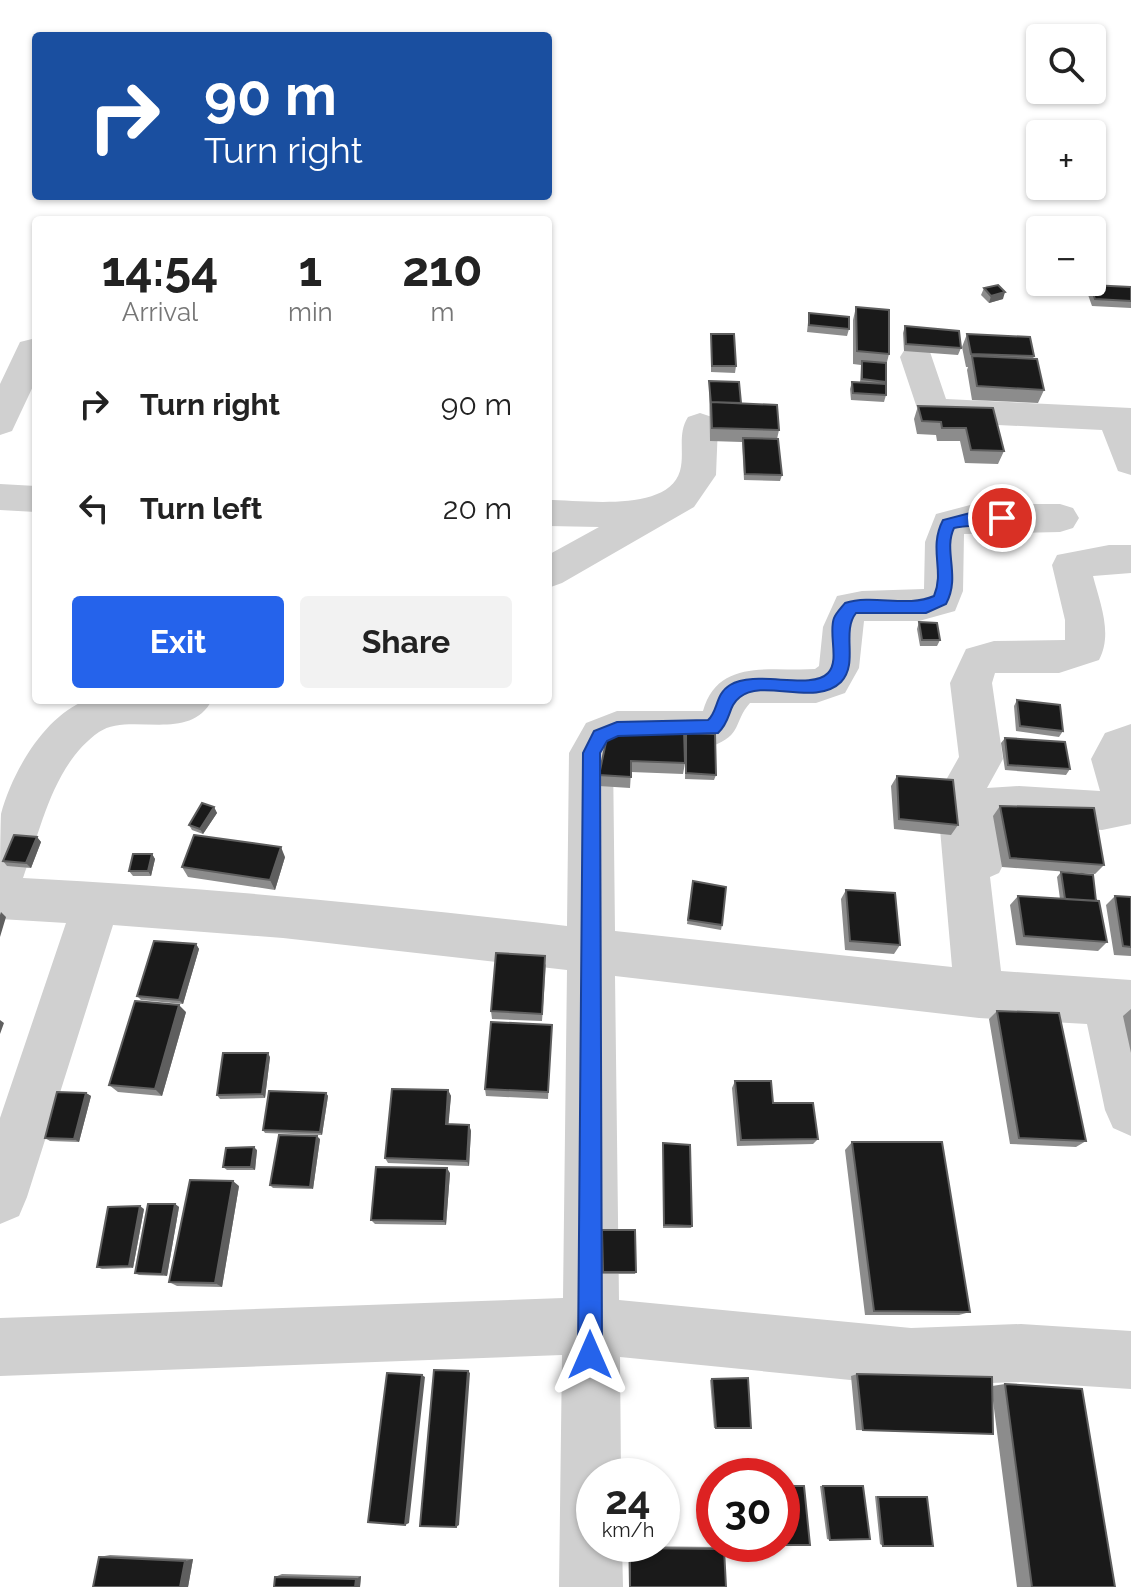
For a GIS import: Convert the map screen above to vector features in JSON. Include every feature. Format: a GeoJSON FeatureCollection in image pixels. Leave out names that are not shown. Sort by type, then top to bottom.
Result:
{"type":"FeatureCollection","features":[{"type":"Feature","properties":{"kind":"street"},"geometry":{"type":"LineString","coordinates":[[0,423],[32,350]]}},
{"type":"Feature","properties":{"kind":"street"},"geometry":{"type":"LineString","coordinates":[[917,357],[931,406],[938,410],[1123,420],[1131,462]]}},
{"type":"Feature","properties":{"kind":"street"},"geometry":{"type":"LineString","coordinates":[[552,571],[681,498],[698,475],[700,425]]}},
{"type":"Feature","properties":{"kind":"street"},"geometry":{"type":"LineString","coordinates":[[0,497],[32,499]]}},
{"type":"Feature","properties":{"kind":"street"},"geometry":{"type":"LineString","coordinates":[[552,513],[653,514]]}},
{"type":"Feature","properties":{"kind":"street"},"geometry":{"type":"LineString","coordinates":[[591,1587],[591,753],[601,736],[617,729],[712,728],[721,720],[723,705],[736,690],[755,685],[816,686],[832,680],[840,671],[842,619],[851,607],[867,604],[926,606],[941,600],[946,587],[943,536],[949,524],[974,518],[1060,518]]}},
{"type":"Feature","properties":{"kind":"street"},"geometry":{"type":"LineString","coordinates":[[991,996],[960,806],[963,789],[981,759],[971,683],[974,670],[980,660],[995,656],[1066,659],[1085,649],[1085,620],[1071,565],[1131,559]]}},
{"type":"Feature","properties":{"kind":"street"},"geometry":{"type":"LineString","coordinates":[[0,878],[45,766],[63,736],[82,720],[107,710],[174,709],[183,704]]}},
{"type":"Feature","properties":{"kind":"street"},"geometry":{"type":"LineString","coordinates":[[991,996],[979,823],[986,807],[1004,804],[1097,812],[1119,809],[1124,797],[1113,759],[1120,746],[1131,742]]}},
{"type":"Feature","properties":{"kind":"street"},"geometry":{"type":"LineString","coordinates":[[0,898],[97,901],[402,928],[991,996],[1119,1003],[1131,1110]]}},
{"type":"Feature","properties":{"kind":"street"},"geometry":{"type":"LineString","coordinates":[[0,1197],[97,901]]}},
{"type":"Feature","properties":{"kind":"street"},"geometry":{"type":"LineString","coordinates":[[0,1347],[590,1326],[911,1357],[1021,1353],[1131,1360]]}},
{"type":"Feature","properties":{"kind":"building"},"geometry":{"type":"Polygon","coordinates":[[[998,285],[1005,292],[991,296],[984,288],[998,285]]]}},
{"type":"Feature","properties":{"kind":"building"},"geometry":{"type":"Polygon","coordinates":[[[1106,286],[1131,287],[1131,301],[1095,299],[1094,296],[1106,296],[1106,286]]]}},
{"type":"Feature","properties":{"kind":"building"},"geometry":{"type":"Polygon","coordinates":[[[856,307],[889,310],[889,354],[857,351],[856,307]]]}},
{"type":"Feature","properties":{"kind":"building"},"geometry":{"type":"Polygon","coordinates":[[[809,313],[849,317],[849,329],[809,325],[809,313]]]}},
{"type":"Feature","properties":{"kind":"building"},"geometry":{"type":"Polygon","coordinates":[[[905,326],[959,331],[961,348],[906,344],[905,326]]]}},
{"type":"Feature","properties":{"kind":"building"},"geometry":{"type":"Polygon","coordinates":[[[711,334],[734,334],[736,366],[712,366],[711,334]]]}},
{"type":"Feature","properties":{"kind":"building"},"geometry":{"type":"Polygon","coordinates":[[[967,334],[1030,337],[1034,356],[971,354],[967,334]]]}},
{"type":"Feature","properties":{"kind":"building"},"geometry":{"type":"Polygon","coordinates":[[[972,356],[1037,359],[1044,390],[977,386],[972,356]]]}},
{"type":"Feature","properties":{"kind":"building"},"geometry":{"type":"Polygon","coordinates":[[[862,361],[886,363],[886,382],[862,379],[862,361]]]}},
{"type":"Feature","properties":{"kind":"building"},"geometry":{"type":"Polygon","coordinates":[[[709,381],[739,382],[741,403],[711,404],[709,381]]]}},
{"type":"Feature","properties":{"kind":"building"},"geometry":{"type":"Polygon","coordinates":[[[852,382],[886,384],[886,395],[853,393],[852,382]]]}},
{"type":"Feature","properties":{"kind":"building"},"geometry":{"type":"Polygon","coordinates":[[[711,402],[777,405],[779,430],[712,428],[711,402]]]}},
{"type":"Feature","properties":{"kind":"building"},"geometry":{"type":"Polygon","coordinates":[[[918,406],[993,408],[1004,451],[971,450],[966,428],[942,428],[941,422],[922,421],[918,406]]]}},
{"type":"Feature","properties":{"kind":"building"},"geometry":{"type":"Polygon","coordinates":[[[743,438],[778,439],[782,475],[745,474],[743,438]]]}},
{"type":"Feature","properties":{"kind":"building"},"geometry":{"type":"Polygon","coordinates":[[[919,622],[937,623],[940,640],[922,640],[919,622]]]}},
{"type":"Feature","properties":{"kind":"building"},"geometry":{"type":"Polygon","coordinates":[[[1017,700],[1060,705],[1063,731],[1020,726],[1017,700]]]}},
{"type":"Feature","properties":{"kind":"building"},"geometry":{"type":"Polygon","coordinates":[[[609,728],[684,729],[685,763],[631,761],[631,777],[599,775],[609,728]]]}},
{"type":"Feature","properties":{"kind":"building"},"geometry":{"type":"Polygon","coordinates":[[[686,733],[715,734],[716,775],[686,773],[686,733]]]}},
{"type":"Feature","properties":{"kind":"building"},"geometry":{"type":"Polygon","coordinates":[[[1005,738],[1065,742],[1070,769],[1008,765],[1005,738]]]}},
{"type":"Feature","properties":{"kind":"building"},"geometry":{"type":"Polygon","coordinates":[[[897,776],[953,780],[958,825],[899,819],[897,776]]]}},
{"type":"Feature","properties":{"kind":"building"},"geometry":{"type":"Polygon","coordinates":[[[202,803],[214,807],[200,829],[189,825],[202,803]]]}},
{"type":"Feature","properties":{"kind":"building"},"geometry":{"type":"Polygon","coordinates":[[[1000,806],[1094,808],[1104,865],[1010,858],[1000,806]]]}},
{"type":"Feature","properties":{"kind":"building"},"geometry":{"type":"Polygon","coordinates":[[[14,835],[37,837],[26,863],[3,861],[14,835]]]}},
{"type":"Feature","properties":{"kind":"building"},"geometry":{"type":"Polygon","coordinates":[[[194,835],[281,847],[270,880],[182,867],[194,835]]]}},
{"type":"Feature","properties":{"kind":"building"},"geometry":{"type":"Polygon","coordinates":[[[133,854],[152,854],[148,871],[129,871],[133,854]]]}},
{"type":"Feature","properties":{"kind":"building"},"geometry":{"type":"Polygon","coordinates":[[[1061,872],[1093,875],[1096,901],[1065,899],[1061,872]]]}},
{"type":"Feature","properties":{"kind":"building"},"geometry":{"type":"Polygon","coordinates":[[[693,881],[726,887],[722,925],[688,920],[693,881]]]}},
{"type":"Feature","properties":{"kind":"building"},"geometry":{"type":"Polygon","coordinates":[[[846,890],[895,893],[900,945],[850,941],[846,890]]]}},
{"type":"Feature","properties":{"kind":"building"},"geometry":{"type":"Polygon","coordinates":[[[1018,896],[1099,901],[1107,942],[1024,936],[1018,896]]]}},
{"type":"Feature","properties":{"kind":"building"},"geometry":{"type":"Polygon","coordinates":[[[1115,896],[1131,897],[1131,947],[1123,946],[1115,896]]]}},
{"type":"Feature","properties":{"kind":"building"},"geometry":{"type":"Polygon","coordinates":[[[154,941],[196,944],[179,1000],[137,996],[154,941]]]}},
{"type":"Feature","properties":{"kind":"building"},"geometry":{"type":"Polygon","coordinates":[[[496,953],[545,956],[542,1014],[491,1011],[496,953]]]}},
{"type":"Feature","properties":{"kind":"building"},"geometry":{"type":"Polygon","coordinates":[[[135,1001],[179,1005],[155,1089],[109,1085],[135,1001]]]}},
{"type":"Feature","properties":{"kind":"building"},"geometry":{"type":"Polygon","coordinates":[[[997,1011],[1059,1013],[1086,1141],[1019,1138],[997,1011]]]}},
{"type":"Feature","properties":{"kind":"building"},"geometry":{"type":"Polygon","coordinates":[[[491,1022],[552,1025],[548,1092],[485,1089],[491,1022]]]}},
{"type":"Feature","properties":{"kind":"building"},"geometry":{"type":"Polygon","coordinates":[[[223,1053],[268,1053],[262,1094],[217,1095],[223,1053]]]}},
{"type":"Feature","properties":{"kind":"building"},"geometry":{"type":"Polygon","coordinates":[[[735,1081],[771,1081],[773,1103],[813,1103],[818,1139],[741,1140],[735,1081]]]}},
{"type":"Feature","properties":{"kind":"building"},"geometry":{"type":"Polygon","coordinates":[[[392,1089],[448,1090],[446,1124],[469,1125],[467,1161],[385,1158],[392,1089]]]}},
{"type":"Feature","properties":{"kind":"building"},"geometry":{"type":"Polygon","coordinates":[[[269,1091],[326,1093],[320,1132],[263,1130],[269,1091]]]}},
{"type":"Feature","properties":{"kind":"building"},"geometry":{"type":"Polygon","coordinates":[[[57,1092],[86,1093],[74,1139],[45,1138],[57,1092]]]}},
{"type":"Feature","properties":{"kind":"building"},"geometry":{"type":"Polygon","coordinates":[[[279,1135],[317,1136],[310,1187],[270,1185],[279,1135]]]}},
{"type":"Feature","properties":{"kind":"building"},"geometry":{"type":"Polygon","coordinates":[[[852,1142],[942,1142],[970,1312],[874,1311],[852,1142]]]}},
{"type":"Feature","properties":{"kind":"building"},"geometry":{"type":"Polygon","coordinates":[[[663,1143],[690,1145],[692,1226],[664,1225],[663,1143]]]}},
{"type":"Feature","properties":{"kind":"building"},"geometry":{"type":"Polygon","coordinates":[[[254,1147],[251,1167],[223,1167],[226,1148],[254,1147]]]}},
{"type":"Feature","properties":{"kind":"building"},"geometry":{"type":"Polygon","coordinates":[[[376,1167],[447,1168],[444,1221],[371,1220],[376,1167]]]}},
{"type":"Feature","properties":{"kind":"building"},"geometry":{"type":"Polygon","coordinates":[[[190,1180],[233,1181],[215,1283],[169,1282],[190,1180]]]}},
{"type":"Feature","properties":{"kind":"building"},"geometry":{"type":"Polygon","coordinates":[[[148,1204],[175,1204],[162,1274],[135,1273],[148,1204]]]}},
{"type":"Feature","properties":{"kind":"building"},"geometry":{"type":"Polygon","coordinates":[[[140,1206],[129,1266],[97,1267],[108,1207],[140,1206]]]}},
{"type":"Feature","properties":{"kind":"building"},"geometry":{"type":"Polygon","coordinates":[[[602,1230],[635,1230],[636,1272],[603,1272],[602,1230]]]}},
{"type":"Feature","properties":{"kind":"building"},"geometry":{"type":"Polygon","coordinates":[[[434,1370],[468,1371],[456,1527],[420,1526],[434,1370]]]}},
{"type":"Feature","properties":{"kind":"building"},"geometry":{"type":"Polygon","coordinates":[[[387,1373],[422,1375],[405,1525],[368,1522],[387,1373]]]}},
{"type":"Feature","properties":{"kind":"building"},"geometry":{"type":"Polygon","coordinates":[[[857,1374],[992,1377],[993,1434],[863,1430],[857,1374]]]}},
{"type":"Feature","properties":{"kind":"building"},"geometry":{"type":"Polygon","coordinates":[[[748,1378],[751,1428],[716,1428],[712,1379],[748,1378]]]}},
{"type":"Feature","properties":{"kind":"building"},"geometry":{"type":"Polygon","coordinates":[[[1005,1384],[1082,1389],[1115,1587],[1032,1587],[1005,1384]]]}},
{"type":"Feature","properties":{"kind":"building"},"geometry":{"type":"Polygon","coordinates":[[[800,1486],[804,1486],[810,1545],[800,1545],[800,1486]]]}},
{"type":"Feature","properties":{"kind":"building"},"geometry":{"type":"Polygon","coordinates":[[[823,1486],[863,1486],[870,1539],[830,1540],[823,1486]]]}},
{"type":"Feature","properties":{"kind":"building"},"geometry":{"type":"Polygon","coordinates":[[[878,1497],[927,1497],[933,1546],[883,1546],[878,1497]]]}},
{"type":"Feature","properties":{"kind":"building"},"geometry":{"type":"Polygon","coordinates":[[[680,1549],[696,1549],[696,1562],[725,1562],[726,1587],[630,1587],[630,1562],[680,1562],[680,1549]]]}},
{"type":"Feature","properties":{"kind":"building"},"geometry":{"type":"Polygon","coordinates":[[[99,1557],[185,1561],[180,1587],[93,1587],[99,1557]]]}},
{"type":"Feature","properties":{"kind":"building"},"geometry":{"type":"Polygon","coordinates":[[[275,1577],[356,1579],[355,1587],[274,1587],[275,1577]]]}},
{"type":"Feature","properties":{"kind":"route"},"geometry":{"type":"LineString","coordinates":[[590,1355],[591,753],[601,736],[617,729],[712,728],[721,720],[723,705],[736,690],[755,685],[816,686],[832,680],[840,671],[842,619],[851,607],[867,604],[926,606],[941,600],[946,587],[943,536],[949,524],[974,518],[1002,518]]}}]}
